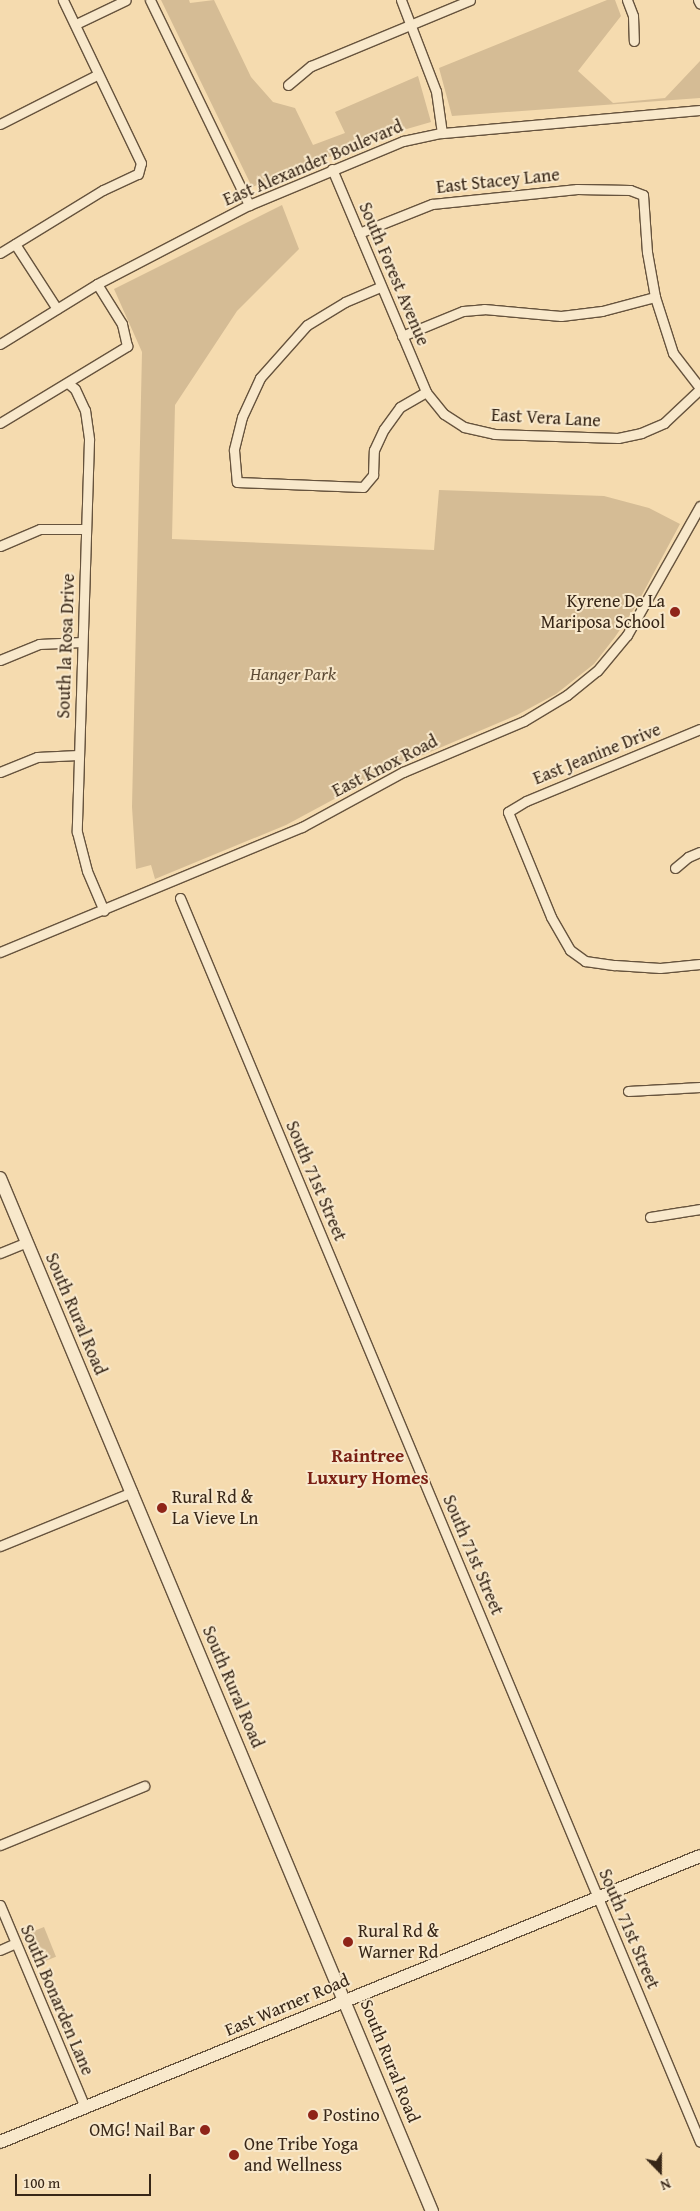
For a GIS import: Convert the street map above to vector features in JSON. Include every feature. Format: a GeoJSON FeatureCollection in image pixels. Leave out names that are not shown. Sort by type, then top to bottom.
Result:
{"type":"FeatureCollection","features":[{"type":"Feature","properties":{"kind":"main road","name":"South Rural Road"},"geometry":{"type":"LineString","coordinates":[[0,1178],[346,1999],[432,2211]]}},
{"type":"Feature","properties":{"kind":"main road","name":"East Warner Road"},"geometry":{"type":"LineString","coordinates":[[0,2142],[346,1999],[700,1856]]}},
{"type":"Feature","properties":{"kind":"street"},"geometry":{"type":"LineString","coordinates":[[0,252],[103,190],[138,174],[141,163],[132,140],[97,75],[64,0]]}},
{"type":"Feature","properties":{"kind":"street"},"geometry":{"type":"LineString","coordinates":[[76,24],[126,0]]}},
{"type":"Feature","properties":{"kind":"street"},"geometry":{"type":"LineString","coordinates":[[150,0],[249,205]]}},
{"type":"Feature","properties":{"kind":"street"},"geometry":{"type":"LineString","coordinates":[[401,0],[436,91],[442,133]]}},
{"type":"Feature","properties":{"kind":"street"},"geometry":{"type":"LineString","coordinates":[[288,85],[311,66],[470,0]]}},
{"type":"Feature","properties":{"kind":"street"},"geometry":{"type":"LineString","coordinates":[[627,0],[633,16],[634,41]]}},
{"type":"Feature","properties":{"kind":"street"},"geometry":{"type":"LineString","coordinates":[[698,0],[700,4]]}},
{"type":"Feature","properties":{"kind":"street"},"geometry":{"type":"LineString","coordinates":[[0,124],[97,75]]}},
{"type":"Feature","properties":{"kind":"street","name":"East Alexander Boulevard"},"geometry":{"type":"LineString","coordinates":[[0,344],[97,284],[249,205],[403,140],[442,133],[700,110]]}},
{"type":"Feature","properties":{"kind":"street","name":"South Forest Avenue"},"geometry":{"type":"LineString","coordinates":[[332,170],[360,233],[380,288],[426,392]]}},
{"type":"Feature","properties":{"kind":"street","name":"East Stacey Lane"},"geometry":{"type":"LineString","coordinates":[[360,233],[432,204],[577,190],[630,190],[644,195],[647,252],[655,297]]}},
{"type":"Feature","properties":{"kind":"street"},"geometry":{"type":"LineString","coordinates":[[15,244],[57,309]]}},
{"type":"Feature","properties":{"kind":"street"},"geometry":{"type":"LineString","coordinates":[[0,423],[127,346],[122,324],[97,284]]}},
{"type":"Feature","properties":{"kind":"street"},"geometry":{"type":"LineString","coordinates":[[380,288],[345,302],[307,325],[260,378],[242,417],[234,450],[237,482],[363,487],[373,475],[374,450],[384,429],[400,407],[426,392]]}},
{"type":"Feature","properties":{"kind":"street"},"geometry":{"type":"LineString","coordinates":[[402,336],[463,312],[484,309],[561,316],[602,311],[655,297],[673,353],[700,388]]}},
{"type":"Feature","properties":{"kind":"street","name":"South la Rosa Drive"},"geometry":{"type":"LineString","coordinates":[[68,383],[75,389],[85,410],[89,440],[77,832],[87,871],[104,911]]}},
{"type":"Feature","properties":{"kind":"street","name":"East Vera Lane"},"geometry":{"type":"LineString","coordinates":[[426,392],[444,414],[464,427],[494,434],[618,438],[641,433],[664,423],[700,388]]}},
{"type":"Feature","properties":{"kind":"street","name":"East Knox Road"},"geometry":{"type":"LineString","coordinates":[[0,952],[104,911],[302,827],[403,772],[524,721],[568,695],[597,671],[627,635],[700,506]]}},
{"type":"Feature","properties":{"kind":"street"},"geometry":{"type":"LineString","coordinates":[[0,546],[40,529],[86,529]]}},
{"type":"Feature","properties":{"kind":"street"},"geometry":{"type":"LineString","coordinates":[[0,660],[39,644],[82,642]]}},
{"type":"Feature","properties":{"kind":"street","name":"East Jeanine Drive"},"geometry":{"type":"LineString","coordinates":[[700,729],[526,801],[508,812],[560,936],[570,950],[585,961],[660,968],[700,964]]}},
{"type":"Feature","properties":{"kind":"street"},"geometry":{"type":"LineString","coordinates":[[0,772],[37,757],[78,755]]}},
{"type":"Feature","properties":{"kind":"street"},"geometry":{"type":"LineString","coordinates":[[675,868],[688,857],[700,852]]}},
{"type":"Feature","properties":{"kind":"street","name":"South 71st Street"},"geometry":{"type":"LineString","coordinates":[[180,898],[700,2142]]}},
{"type":"Feature","properties":{"kind":"street"},"geometry":{"type":"LineString","coordinates":[[628,1090],[700,1087]]}},
{"type":"Feature","properties":{"kind":"street"},"geometry":{"type":"LineString","coordinates":[[650,1217],[700,1209]]}},
{"type":"Feature","properties":{"kind":"street"},"geometry":{"type":"LineString","coordinates":[[0,1253],[27,1242]]}},
{"type":"Feature","properties":{"kind":"street"},"geometry":{"type":"LineString","coordinates":[[0,1546],[132,1492]]}},
{"type":"Feature","properties":{"kind":"street"},"geometry":{"type":"LineString","coordinates":[[0,1845],[144,1786]]}},
{"type":"Feature","properties":{"kind":"street","name":"South Bonarden Lane"},"geometry":{"type":"LineString","coordinates":[[0,1905],[85,2107]]}},
{"type":"Feature","properties":{"kind":"street"},"geometry":{"type":"LineString","coordinates":[[0,1950],[16,1943]]}},
{"type":"Feature","properties":{"kind":"green space"},"geometry":{"type":"Polygon","coordinates":[[[161,0],[189,0],[190,3],[214,0],[251,77],[273,102],[295,108],[313,145],[345,133],[335,112],[418,76],[431,122],[386,135],[252,187],[161,0]]]}},
{"type":"Feature","properties":{"kind":"green space"},"geometry":{"type":"Polygon","coordinates":[[[607,0],[615,0],[621,16],[578,71],[613,103],[665,98],[700,61],[700,98],[452,116],[439,68],[607,0]]]}},
{"type":"Feature","properties":{"kind":"green space","name":"Hanger Park"},"geometry":{"type":"Polygon","coordinates":[[[282,205],[299,249],[237,311],[175,405],[172,539],[434,550],[439,490],[604,496],[649,508],[680,524],[636,606],[615,637],[594,664],[556,694],[517,715],[390,769],[286,825],[155,879],[151,865],[136,869],[132,807],[142,352],[114,289],[282,205]]]}},
{"type":"Feature","properties":{"kind":"green space"},"geometry":{"type":"Polygon","coordinates":[[[44,1927],[56,1957],[42,1962],[30,1933],[44,1927]]]}},
{"type":"Feature","properties":{"kind":"place","name":"Kyrene De La Mariposa School"},"geometry":{"type":"Point","coordinates":[675,612]}},
{"type":"Feature","properties":{"kind":"place","name":"Rural Rd & La Vieve Ln"},"geometry":{"type":"Point","coordinates":[162,1508]}},
{"type":"Feature","properties":{"kind":"place","name":"Rural Rd & Warner Rd"},"geometry":{"type":"Point","coordinates":[348,1942]}},
{"type":"Feature","properties":{"kind":"place","name":"Postino"},"geometry":{"type":"Point","coordinates":[313,2115]}},
{"type":"Feature","properties":{"kind":"place","name":"OMG! Nail Bar"},"geometry":{"type":"Point","coordinates":[205,2130]}},
{"type":"Feature","properties":{"kind":"place","name":"One Tribe Yoga and Wellness"},"geometry":{"type":"Point","coordinates":[234,2155]}},
{"type":"Feature","properties":{"kind":"district","name":"Raintree Luxury Homes"},"geometry":{"type":"Point","coordinates":[368,1467]}}]}
